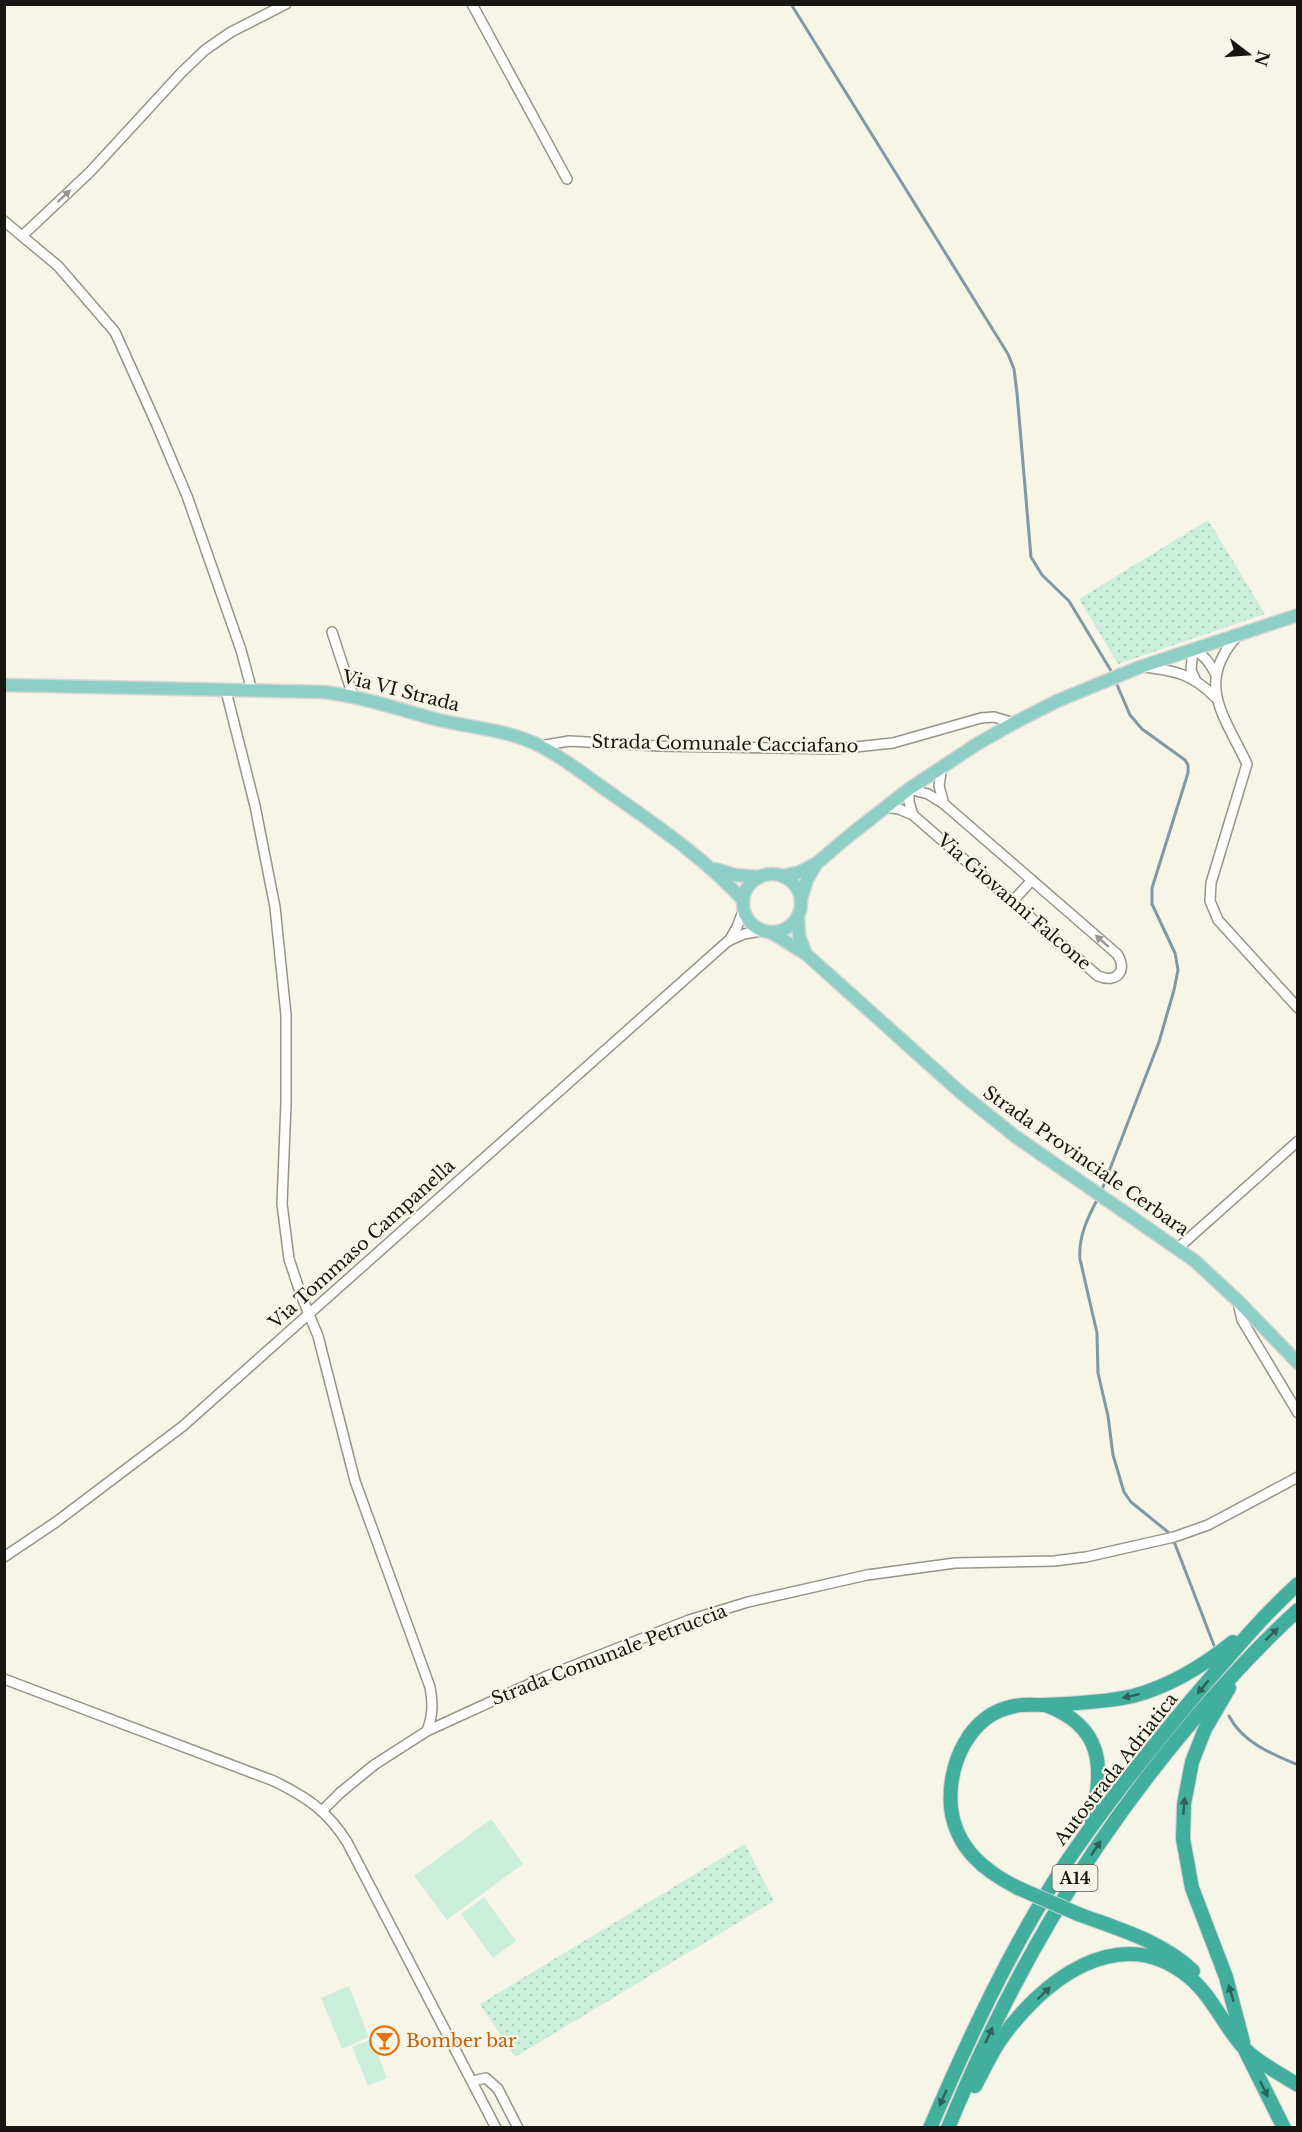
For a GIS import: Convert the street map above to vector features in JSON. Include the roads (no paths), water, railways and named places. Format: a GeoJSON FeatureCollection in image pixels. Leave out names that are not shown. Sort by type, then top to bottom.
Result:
{"type":"FeatureCollection","features":[{"type":"Feature","properties":{"kind":"highway","name":"Autostrada Adriatica"},"geometry":{"type":"LineString","coordinates":[[930,2127],[970,2035],[1007,1962],[1047,1893],[1091,1827],[1156,1743],[1254,1626],[1298,1584]]}},
{"type":"Feature","properties":{"kind":"highway","name":"Autostrada Adriatica"},"geometry":{"type":"LineString","coordinates":[[948,2127],[978,2057],[1008,1996],[1069,1888],[1156,1766],[1248,1658],[1298,1610]]}},
{"type":"Feature","properties":{"kind":"highway","name":"A14"},"geometry":{"type":"LineString","coordinates":[[1254,1626],[1202,1665],[1162,1687],[1120,1698],[1012,1706],[994,1714],[982,1722],[963,1746],[956,1762],[951,1785],[951,1803],[954,1824],[966,1849],[985,1869],[1018,1888],[1149,1941],[1183,1961],[1210,1991],[1245,2050],[1284,2127]]}},
{"type":"Feature","properties":{"kind":"highway","name":"A14"},"geometry":{"type":"LineString","coordinates":[[1245,2050],[1226,1977],[1192,1888],[1185,1856],[1183,1829],[1187,1783],[1196,1750],[1211,1718],[1248,1658]]}},
{"type":"Feature","properties":{"kind":"highway","name":"A14"},"geometry":{"type":"LineString","coordinates":[[1043,1705],[1061,1712],[1080,1725],[1094,1747],[1100,1781],[1091,1827]]}},
{"type":"Feature","properties":{"kind":"highway","name":"A14"},"geometry":{"type":"LineString","coordinates":[[953,2127],[995,2049],[1013,2024],[1061,1978],[1082,1965],[1104,1957],[1129,1954],[1145,1956],[1168,1963],[1179,1970],[1202,1989],[1245,2050],[1298,2085]]}},
{"type":"Feature","properties":{"kind":"main road"},"geometry":{"type":"LineString","coordinates":[[743,905],[747,887],[759,877],[800,872],[817,863],[909,789],[942,766],[1014,723],[1057,701],[1140,667],[1298,615]]}},
{"type":"Feature","properties":{"kind":"main road","name":"Via VI Strada"},"geometry":{"type":"LineString","coordinates":[[4,685],[324,692],[353,696],[440,720],[518,737],[540,746],[668,833],[711,868],[743,905]]}},
{"type":"Feature","properties":{"kind":"main road"},"geometry":{"type":"LineString","coordinates":[[806,954],[799,936],[798,917],[807,880],[817,863]]}},
{"type":"Feature","properties":{"kind":"main road","name":"Via VI Strada"},"geometry":{"type":"LineString","coordinates":[[711,868],[735,875],[759,877]]}},
{"type":"Feature","properties":{"kind":"main road"},"geometry":{"type":"LineString","coordinates":[[782,876],[794,884],[801,899]]}},
{"type":"Feature","properties":{"kind":"main road","name":"Strada Provinciale Cerbara"},"geometry":{"type":"LineString","coordinates":[[743,905],[750,923],[806,954],[978,1107],[1016,1137],[1201,1266],[1298,1363]]}},
{"type":"Feature","properties":{"kind":"main road"},"geometry":{"type":"LineString","coordinates":[[767,932],[783,931],[798,917]]}},
{"type":"Feature","properties":{"kind":"street"},"geometry":{"type":"LineString","coordinates":[[22,236],[90,172],[205,50],[231,32],[286,4]]}},
{"type":"Feature","properties":{"kind":"street"},"geometry":{"type":"LineString","coordinates":[[472,4],[567,179]]}},
{"type":"Feature","properties":{"kind":"street"},"geometry":{"type":"LineString","coordinates":[[4,221],[58,266],[115,332],[187,496],[241,650],[252,691]]}},
{"type":"Feature","properties":{"kind":"street"},"geometry":{"type":"LineString","coordinates":[[332,632],[353,696]]}},
{"type":"Feature","properties":{"kind":"street"},"geometry":{"type":"LineString","coordinates":[[1215,673],[1227,647],[1238,634]]}},
{"type":"Feature","properties":{"kind":"street"},"geometry":{"type":"LineString","coordinates":[[1216,698],[1215,673],[1210,662],[1193,649],[1191,670],[1196,679],[1216,698],[1247,764],[1211,884],[1210,901],[1218,920],[1298,1008]]}},
{"type":"Feature","properties":{"kind":"street"},"geometry":{"type":"LineString","coordinates":[[1140,667],[1179,673],[1196,679]]}},
{"type":"Feature","properties":{"kind":"street"},"geometry":{"type":"LineString","coordinates":[[226,691],[255,806],[275,907],[286,1015],[286,1103],[282,1204],[289,1259],[318,1336],[355,1481],[430,1687],[433,1700],[428,1731]]}},
{"type":"Feature","properties":{"kind":"street","name":"Strada Comunale Cacciafano"},"geometry":{"type":"LineString","coordinates":[[540,746],[569,741],[836,749],[893,743],[981,718],[994,717],[1014,723]]}},
{"type":"Feature","properties":{"kind":"street","name":"Via Giovanni Falcone"},"geometry":{"type":"LineString","coordinates":[[942,766],[939,786],[944,804]]}},
{"type":"Feature","properties":{"kind":"street"},"geometry":{"type":"LineString","coordinates":[[909,789],[909,802],[913,815]]}},
{"type":"Feature","properties":{"kind":"street","name":"Via Giovanni Falcone"},"geometry":{"type":"LineString","coordinates":[[884,807],[899,809],[913,815],[1098,975],[1106,979],[1113,979],[1119,974],[1122,967],[1117,954],[944,804],[928,794],[909,789]]}},
{"type":"Feature","properties":{"kind":"street"},"geometry":{"type":"LineString","coordinates":[[1013,901],[1032,880]]}},
{"type":"Feature","properties":{"kind":"street","name":"Via Tommaso Campanella"},"geometry":{"type":"LineString","coordinates":[[728,942],[737,927],[743,905]]}},
{"type":"Feature","properties":{"kind":"street","name":"Via Tommaso Campanella"},"geometry":{"type":"LineString","coordinates":[[4,1557],[65,1516],[175,1432],[309,1316],[728,942],[744,934],[767,932]]}},
{"type":"Feature","properties":{"kind":"street"},"geometry":{"type":"LineString","coordinates":[[1178,1248],[1298,1141]]}},
{"type":"Feature","properties":{"kind":"street"},"geometry":{"type":"LineString","coordinates":[[1238,1301],[1242,1320],[1298,1413]]}},
{"type":"Feature","properties":{"kind":"street","name":"Strada Comunale Petruccia"},"geometry":{"type":"LineString","coordinates":[[323,1810],[374,1765],[428,1731],[547,1676],[689,1620],[748,1602],[867,1575],[955,1563],[1054,1561],[1086,1557],[1170,1538],[1208,1525],[1298,1477]]}},
{"type":"Feature","properties":{"kind":"street"},"geometry":{"type":"LineString","coordinates":[[4,1679],[274,1781],[301,1794],[323,1810],[347,1842],[496,2127]]}},
{"type":"Feature","properties":{"kind":"street"},"geometry":{"type":"LineString","coordinates":[[473,2081],[486,2078],[498,2090],[518,2127]]}},
{"type":"Feature","properties":{"kind":"waterway"},"geometry":{"type":"LineString","coordinates":[[791,4],[1008,354],[1014,369],[1017,393],[1031,557],[1042,575],[1069,601],[1113,674]]}},
{"type":"Feature","properties":{"kind":"waterway"},"geometry":{"type":"LineString","coordinates":[[1101,1192],[1159,1042],[1174,990],[1178,970],[1175,953],[1152,904],[1152,888],[1188,773],[1185,760],[1142,729],[1130,715],[1115,680]]}},
{"type":"Feature","properties":{"kind":"waterway"},"geometry":{"type":"LineString","coordinates":[[1098,1198],[1082,1235],[1080,1259],[1097,1333],[1098,1373],[1108,1416],[1113,1455],[1124,1492],[1131,1502],[1168,1532],[1175,1544],[1215,1648]]}},
{"type":"Feature","properties":{"kind":"waterway"},"geometry":{"type":"LineString","coordinates":[[1229,1716],[1250,1740],[1268,1752],[1298,1765]]}},
{"type":"Feature","properties":{"kind":"place","name":"Bomber bar"},"geometry":{"type":"Point","coordinates":[385,2041]}}]}
